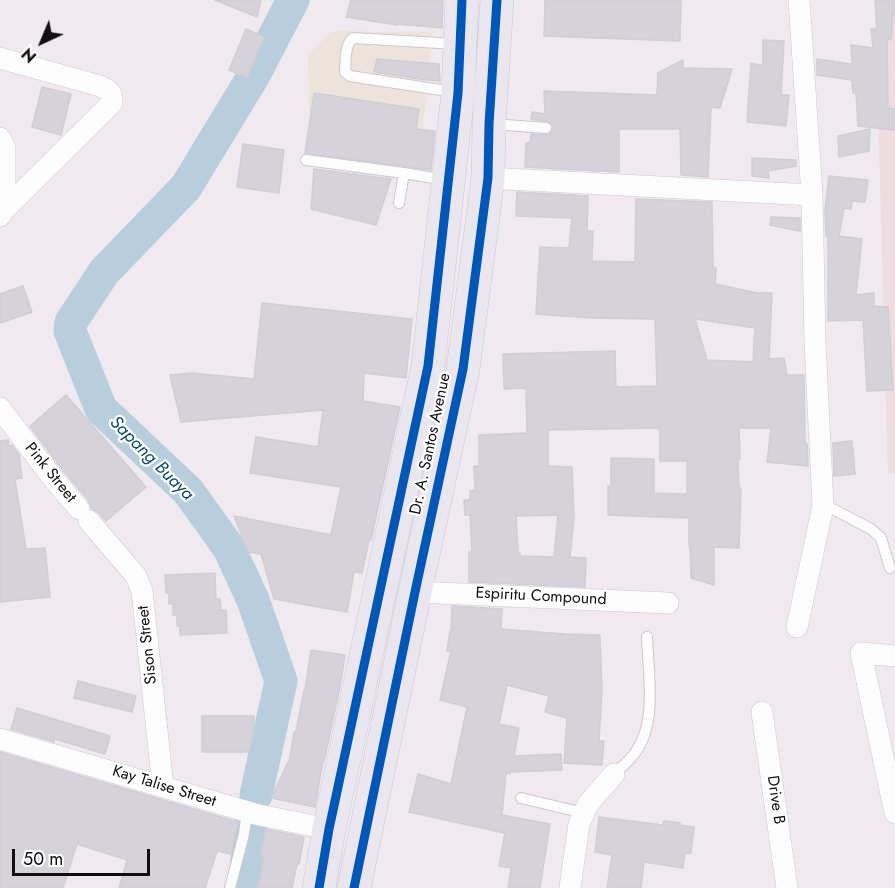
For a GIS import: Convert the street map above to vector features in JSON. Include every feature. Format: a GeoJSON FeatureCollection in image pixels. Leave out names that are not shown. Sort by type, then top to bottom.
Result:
{"type":"FeatureCollection","features":[{"type":"Feature","properties":{"kind":"main road","name":"Dr. A. Santos Avenue"},"geometry":{"type":"LineString","coordinates":[[319,888],[329,829],[428,366],[458,93],[462,0]]}},
{"type":"Feature","properties":{"kind":"main road","name":"Dr. A. Santos Avenue"},"geometry":{"type":"LineString","coordinates":[[354,888],[414,592],[463,369],[488,178],[497,0]]}},
{"type":"Feature","properties":{"kind":"main road"},"geometry":{"type":"LineString","coordinates":[[434,314],[469,317]]}},
{"type":"Feature","properties":{"kind":"street"},"geometry":{"type":"LineString","coordinates":[[797,627],[822,506],[814,342],[812,195],[799,0]]}},
{"type":"Feature","properties":{"kind":"street"},"geometry":{"type":"LineString","coordinates":[[0,58],[100,86],[109,90],[112,96],[112,103],[3,213]]}},
{"type":"Feature","properties":{"kind":"street"},"geometry":{"type":"LineString","coordinates":[[0,138],[5,148],[3,213]]}},
{"type":"Feature","properties":{"kind":"street"},"geometry":{"type":"LineString","coordinates":[[488,178],[812,195]]}},
{"type":"Feature","properties":{"kind":"street","name":"Pink Street"},"geometry":{"type":"LineString","coordinates":[[0,408],[9,432],[84,515]]}},
{"type":"Feature","properties":{"kind":"street","name":"Sison Street"},"geometry":{"type":"LineString","coordinates":[[84,515],[136,576],[142,591],[163,787]]}},
{"type":"Feature","properties":{"kind":"street","name":"Espiritu Compound"},"geometry":{"type":"LineString","coordinates":[[414,592],[668,603]]}},
{"type":"Feature","properties":{"kind":"street"},"geometry":{"type":"LineString","coordinates":[[895,656],[861,653],[895,813]]}},
{"type":"Feature","properties":{"kind":"street","name":"Drive B"},"geometry":{"type":"LineString","coordinates":[[762,712],[787,888]]}},
{"type":"Feature","properties":{"kind":"street","name":"Kay Talise Street"},"geometry":{"type":"LineString","coordinates":[[0,739],[247,812],[329,829]]}},
{"type":"Feature","properties":{"kind":"street"},"geometry":{"type":"LineString","coordinates":[[570,888],[579,824],[588,804],[614,774]]}},
{"type":"Feature","properties":{"kind":"lane"},"geometry":{"type":"LineString","coordinates":[[458,93],[350,76],[345,72],[347,46],[353,38],[460,44]]}},
{"type":"Feature","properties":{"kind":"lane"},"geometry":{"type":"LineString","coordinates":[[489,123],[546,128]]}},
{"type":"Feature","properties":{"kind":"lane"},"geometry":{"type":"LineString","coordinates":[[306,160],[448,181]]}},
{"type":"Feature","properties":{"kind":"lane"},"geometry":{"type":"LineString","coordinates":[[399,204],[404,173]]}},
{"type":"Feature","properties":{"kind":"lane"},"geometry":{"type":"LineString","coordinates":[[822,506],[829,507],[881,538],[890,568]]}},
{"type":"Feature","properties":{"kind":"lane"},"geometry":{"type":"LineString","coordinates":[[614,774],[635,753],[646,732],[650,712],[647,637]]}},
{"type":"Feature","properties":{"kind":"lane"},"geometry":{"type":"LineString","coordinates":[[521,798],[584,813]]}},
{"type":"Feature","properties":{"kind":"lane"},"geometry":{"type":"LineString","coordinates":[[230,888],[244,834],[247,812]]}},
{"type":"Feature","properties":{"kind":"shaded area"},"geometry":{"type":"Polygon","coordinates":[[[875,0],[895,0],[895,473],[888,474],[875,0]]]}},
{"type":"Feature","properties":{"kind":"shaded area"},"geometry":{"type":"Polygon","coordinates":[[[332,31],[433,32],[423,129],[309,112],[308,55],[332,31]]]}},
{"type":"Feature","properties":{"kind":"building"},"geometry":{"type":"Polygon","coordinates":[[[215,0],[261,0],[257,17],[215,0]]]}},
{"type":"Feature","properties":{"kind":"building"},"geometry":{"type":"Polygon","coordinates":[[[351,0],[443,0],[442,28],[397,25],[346,17],[351,0]]]}},
{"type":"Feature","properties":{"kind":"building"},"geometry":{"type":"Polygon","coordinates":[[[545,0],[681,0],[680,41],[544,36],[545,0]]]}},
{"type":"Feature","properties":{"kind":"building"},"geometry":{"type":"Polygon","coordinates":[[[875,0],[895,0],[891,40],[887,39],[888,108],[895,109],[895,130],[858,126],[856,93],[853,93],[852,80],[817,75],[817,59],[852,64],[851,45],[873,48],[871,29],[877,29],[875,0]]]}},
{"type":"Feature","properties":{"kind":"building"},"geometry":{"type":"Polygon","coordinates":[[[246,29],[264,37],[247,78],[229,70],[246,29]]]}},
{"type":"Feature","properties":{"kind":"building"},"geometry":{"type":"Polygon","coordinates":[[[763,40],[784,41],[781,95],[789,95],[786,126],[747,122],[751,63],[763,66],[763,40]]]}},
{"type":"Feature","properties":{"kind":"building"},"geometry":{"type":"Polygon","coordinates":[[[377,59],[439,64],[440,81],[374,72],[377,59]]]}},
{"type":"Feature","properties":{"kind":"building"},"geometry":{"type":"Polygon","coordinates":[[[683,60],[683,68],[732,69],[720,108],[711,107],[708,177],[681,175],[680,129],[619,129],[619,172],[525,167],[526,143],[530,143],[531,134],[549,135],[553,129],[550,122],[531,119],[532,112],[545,114],[544,91],[657,95],[658,73],[683,60]]]}},
{"type":"Feature","properties":{"kind":"building"},"geometry":{"type":"Polygon","coordinates":[[[42,87],[71,94],[61,135],[32,127],[42,87]]]}},
{"type":"Feature","properties":{"kind":"building"},"geometry":{"type":"Polygon","coordinates":[[[314,93],[419,109],[416,129],[435,131],[431,170],[305,153],[314,93]]]}},
{"type":"Feature","properties":{"kind":"building"},"geometry":{"type":"Polygon","coordinates":[[[870,129],[869,151],[839,157],[838,136],[870,129]]]}},
{"type":"Feature","properties":{"kind":"building"},"geometry":{"type":"Polygon","coordinates":[[[243,144],[284,150],[279,193],[237,187],[243,144]]]}},
{"type":"Feature","properties":{"kind":"building"},"geometry":{"type":"Polygon","coordinates":[[[752,158],[796,160],[796,166],[768,171],[769,178],[752,176],[752,158]]]}},
{"type":"Feature","properties":{"kind":"building"},"geometry":{"type":"Polygon","coordinates":[[[314,169],[391,179],[376,225],[311,209],[314,169]]]}},
{"type":"Feature","properties":{"kind":"building"},"geometry":{"type":"Polygon","coordinates":[[[829,176],[868,180],[865,202],[852,201],[851,209],[844,208],[839,236],[862,239],[856,295],[874,293],[874,306],[888,307],[893,390],[867,391],[863,320],[828,321],[828,237],[826,236],[825,210],[829,176]]]}},
{"type":"Feature","properties":{"kind":"building"},"geometry":{"type":"Polygon","coordinates":[[[517,192],[588,196],[587,231],[593,231],[592,261],[635,262],[636,199],[712,202],[715,284],[757,293],[772,293],[769,359],[784,358],[787,375],[804,375],[805,444],[807,444],[808,466],[767,462],[771,428],[739,428],[740,459],[738,459],[739,488],[741,488],[739,548],[714,547],[714,585],[691,578],[689,518],[608,515],[611,458],[654,459],[654,493],[687,494],[687,461],[660,461],[660,429],[658,428],[548,430],[548,466],[572,467],[574,518],[570,557],[586,558],[585,587],[469,582],[469,552],[472,552],[470,515],[465,515],[464,500],[470,500],[470,491],[475,490],[474,466],[479,466],[479,435],[527,433],[526,388],[504,389],[503,354],[615,351],[616,387],[657,386],[655,319],[536,314],[540,247],[569,248],[572,218],[516,216],[517,192]],[[695,319],[707,360],[753,362],[755,328],[695,319]],[[558,515],[516,516],[520,556],[554,557],[558,515]]]}},
{"type":"Feature","properties":{"kind":"building"},"geometry":{"type":"Polygon","coordinates":[[[771,217],[800,218],[800,231],[770,225],[771,217]]]}},
{"type":"Feature","properties":{"kind":"building"},"geometry":{"type":"Polygon","coordinates":[[[23,286],[32,312],[0,323],[0,294],[23,286]]]}},
{"type":"Feature","properties":{"kind":"building"},"geometry":{"type":"Polygon","coordinates":[[[262,303],[412,319],[406,378],[364,373],[363,401],[400,407],[371,540],[369,540],[362,573],[354,572],[347,612],[274,599],[261,554],[248,552],[234,516],[331,535],[341,487],[250,473],[256,437],[318,447],[323,410],[181,422],[170,375],[192,373],[254,379],[262,303]]]}},
{"type":"Feature","properties":{"kind":"building"},"geometry":{"type":"Polygon","coordinates":[[[66,395],[146,487],[106,521],[91,508],[89,501],[30,426],[66,395]]]}},
{"type":"Feature","properties":{"kind":"building"},"geometry":{"type":"Polygon","coordinates":[[[8,440],[9,446],[12,445],[19,455],[22,478],[15,479],[26,549],[45,548],[50,597],[0,602],[0,441],[8,440]]]}},
{"type":"Feature","properties":{"kind":"building"},"geometry":{"type":"Polygon","coordinates":[[[852,441],[855,474],[834,476],[833,443],[852,441]]]}},
{"type":"Feature","properties":{"kind":"building"},"geometry":{"type":"Polygon","coordinates":[[[215,573],[216,599],[220,599],[221,610],[226,610],[227,633],[180,635],[177,615],[173,615],[173,604],[169,604],[169,593],[166,593],[165,575],[215,573]]]}},
{"type":"Feature","properties":{"kind":"building"},"geometry":{"type":"Polygon","coordinates":[[[452,606],[502,609],[501,629],[600,635],[602,691],[599,741],[604,741],[602,765],[564,763],[567,718],[545,712],[549,696],[507,685],[499,724],[519,728],[514,756],[561,754],[562,770],[506,773],[502,815],[550,824],[540,888],[508,888],[511,868],[499,866],[505,833],[409,812],[418,774],[451,784],[467,707],[440,700],[451,651],[447,651],[452,606]]]}},
{"type":"Feature","properties":{"kind":"building"},"geometry":{"type":"Polygon","coordinates":[[[311,650],[345,655],[315,807],[271,798],[290,758],[311,650]]]}},
{"type":"Feature","properties":{"kind":"building"},"geometry":{"type":"Polygon","coordinates":[[[78,681],[136,696],[132,712],[74,698],[78,681]]]}},
{"type":"Feature","properties":{"kind":"building"},"geometry":{"type":"Polygon","coordinates":[[[17,708],[110,736],[105,754],[11,729],[17,708]]]}},
{"type":"Feature","properties":{"kind":"building"},"geometry":{"type":"Polygon","coordinates":[[[202,716],[254,716],[249,752],[202,752],[202,716]]]}},
{"type":"Feature","properties":{"kind":"building"},"geometry":{"type":"Polygon","coordinates":[[[0,752],[238,822],[231,854],[217,851],[205,888],[119,888],[127,860],[77,844],[63,888],[0,888],[0,752]]]}},
{"type":"Feature","properties":{"kind":"building"},"geometry":{"type":"Polygon","coordinates":[[[599,817],[663,825],[664,821],[694,827],[691,853],[685,853],[683,868],[644,862],[641,888],[607,888],[612,855],[595,852],[599,817]]]}},
{"type":"Feature","properties":{"kind":"building"},"geometry":{"type":"Polygon","coordinates":[[[266,829],[304,837],[292,888],[258,888],[264,857],[260,856],[266,829]]]}},
{"type":"Feature","properties":{"kind":"waterway","name":"Sapang Buaya"},"geometry":{"type":"LineString","coordinates":[[256,795],[281,681],[253,600],[229,548],[188,491],[101,409],[70,331],[71,322],[104,272],[186,187],[254,75],[293,0]]}},
{"type":"Feature","properties":{"kind":"waterway","name":"Sapang Buaya"},"geometry":{"type":"LineString","coordinates":[[244,888],[251,822]]}},
{"type":"Feature","properties":{"kind":"cycle path"},"geometry":{"type":"LineString","coordinates":[[319,888],[329,829],[428,366],[458,93],[462,0]]}},
{"type":"Feature","properties":{"kind":"cycle path"},"geometry":{"type":"LineString","coordinates":[[354,888],[463,369],[488,178],[497,0]]}}]}
